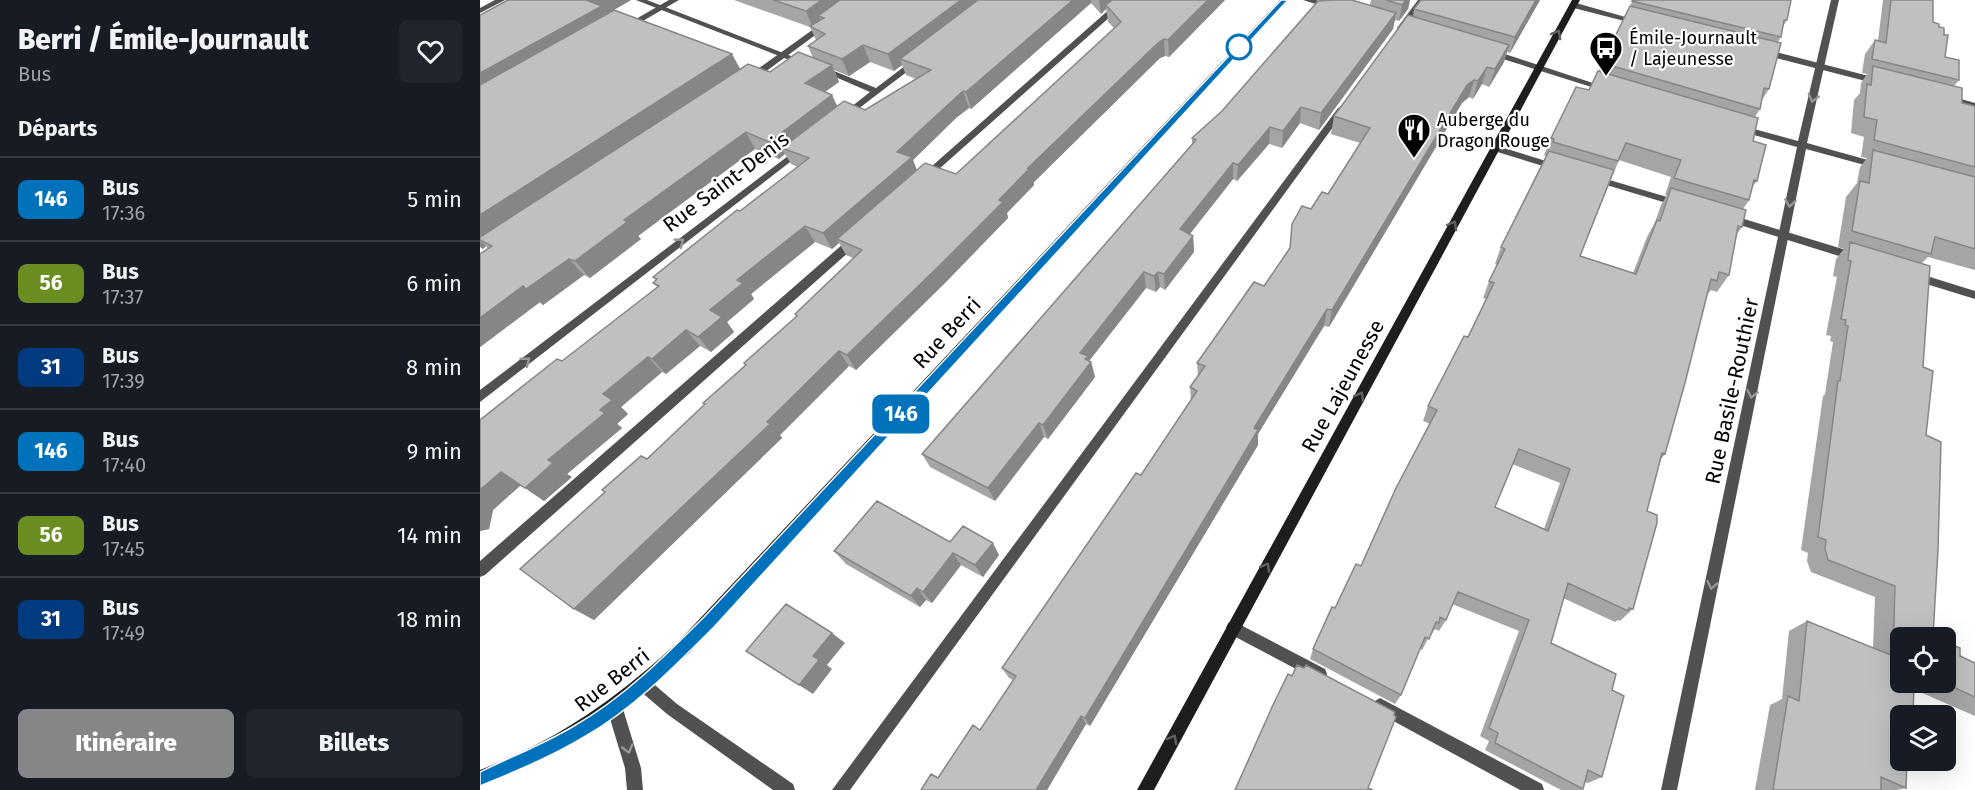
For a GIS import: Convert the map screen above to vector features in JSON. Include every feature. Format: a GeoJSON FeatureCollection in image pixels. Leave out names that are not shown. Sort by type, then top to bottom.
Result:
{"type":"FeatureCollection","features":[{"type":"Feature","properties":{"kind":"main road","name":"Rue Berri"},"geometry":{"type":"LineString","coordinates":[[480,778],[560,743],[615,708],[644,685],[709,622],[1284,0]]}},
{"type":"Feature","properties":{"kind":"main road","name":"Rue Lajeunesse"},"geometry":{"type":"LineString","coordinates":[[1145,790],[1574,2]]}},
{"type":"Feature","properties":{"kind":"street"},"geometry":{"type":"LineString","coordinates":[[480,11],[501,0]]}},
{"type":"Feature","properties":{"kind":"street"},"geometry":{"type":"LineString","coordinates":[[640,0],[877,92]]}},
{"type":"Feature","properties":{"kind":"street"},"geometry":{"type":"LineString","coordinates":[[621,30],[675,0]]}},
{"type":"Feature","properties":{"kind":"street"},"geometry":{"type":"LineString","coordinates":[[921,181],[1125,0]]}},
{"type":"Feature","properties":{"kind":"street"},"geometry":{"type":"LineString","coordinates":[[1306,0],[1339,9]]}},
{"type":"Feature","properties":{"kind":"street"},"geometry":{"type":"LineString","coordinates":[[1393,39],[1422,0]]}},
{"type":"Feature","properties":{"kind":"street","name":"Rue Basile-Routhier"},"geometry":{"type":"LineString","coordinates":[[1669,790],[1802,145],[1835,0]]}},
{"type":"Feature","properties":{"kind":"street"},"geometry":{"type":"LineString","coordinates":[[1574,2],[1650,25]]}},
{"type":"Feature","properties":{"kind":"street"},"geometry":{"type":"LineString","coordinates":[[741,84],[837,17]]}},
{"type":"Feature","properties":{"kind":"street"},"geometry":{"type":"LineString","coordinates":[[1482,50],[1614,91]]}},
{"type":"Feature","properties":{"kind":"street"},"geometry":{"type":"LineString","coordinates":[[1755,50],[1894,85]]}},
{"type":"Feature","properties":{"kind":"street"},"geometry":{"type":"LineString","coordinates":[[832,126],[921,57]]}},
{"type":"Feature","properties":{"kind":"street"},"geometry":{"type":"LineString","coordinates":[[840,790],[1352,96]]}},
{"type":"Feature","properties":{"kind":"street"},"geometry":{"type":"LineString","coordinates":[[1940,97],[1975,105]]}},
{"type":"Feature","properties":{"kind":"street"},"geometry":{"type":"LineString","coordinates":[[1728,124],[1887,169]]}},
{"type":"Feature","properties":{"kind":"street","name":"Rue Saint-Denis"},"geometry":{"type":"LineString","coordinates":[[480,397],[813,140]]}},
{"type":"Feature","properties":{"kind":"street"},"geometry":{"type":"LineString","coordinates":[[1494,148],[1570,171]]}},
{"type":"Feature","properties":{"kind":"street"},"geometry":{"type":"LineString","coordinates":[[1581,174],[1692,208]]}},
{"type":"Feature","properties":{"kind":"street"},"geometry":{"type":"LineString","coordinates":[[1715,214],[1866,260]]}},
{"type":"Feature","properties":{"kind":"street"},"geometry":{"type":"LineString","coordinates":[[480,570],[867,229]]}},
{"type":"Feature","properties":{"kind":"street"},"geometry":{"type":"LineString","coordinates":[[1899,271],[1975,295]]}},
{"type":"Feature","properties":{"kind":"street"},"geometry":{"type":"LineString","coordinates":[[1233,628],[1331,680]]}},
{"type":"Feature","properties":{"kind":"street"},"geometry":{"type":"LineString","coordinates":[[644,685],[672,709],[786,790]]}},
{"type":"Feature","properties":{"kind":"street"},"geometry":{"type":"LineString","coordinates":[[1362,696],[1536,790]]}},
{"type":"Feature","properties":{"kind":"street"},"geometry":{"type":"LineString","coordinates":[[615,708],[633,768],[635,790]]}},
{"type":"Feature","properties":{"kind":"building"},"geometry":{"type":"Polygon","coordinates":[[[508,0],[586,0],[602,6],[480,73],[480,15],[508,0]]]}},
{"type":"Feature","properties":{"kind":"building"},"geometry":{"type":"Polygon","coordinates":[[[773,0],[822,0],[806,11],[773,0]]]}},
{"type":"Feature","properties":{"kind":"building"},"geometry":{"type":"Polygon","coordinates":[[[840,0],[961,0],[888,54],[863,45],[842,59],[808,46],[825,34],[810,26],[824,18],[818,16],[840,0]]]}},
{"type":"Feature","properties":{"kind":"building"},"geometry":{"type":"Polygon","coordinates":[[[978,0],[1073,0],[966,92],[963,91],[897,152],[912,157],[823,233],[805,226],[737,280],[743,283],[710,310],[722,317],[698,337],[686,330],[652,359],[648,357],[603,394],[612,400],[600,410],[605,413],[548,460],[553,463],[525,488],[501,472],[480,490],[480,420],[557,359],[562,361],[659,286],[653,283],[657,279],[653,277],[737,210],[740,211],[809,158],[782,148],[844,101],[865,110],[931,70],[900,59],[978,0]]]}},
{"type":"Feature","properties":{"kind":"building"},"geometry":{"type":"Polygon","coordinates":[[[1112,0],[1208,0],[1168,40],[1164,39],[1159,42],[1028,168],[1030,168],[999,200],[1003,202],[847,355],[839,351],[767,422],[770,424],[574,609],[520,569],[641,456],[647,459],[705,404],[703,403],[746,365],[744,363],[797,316],[795,314],[862,250],[837,239],[925,163],[956,174],[1121,22],[1106,5],[1112,0]]]}},
{"type":"Feature","properties":{"kind":"building"},"geometry":{"type":"Polygon","coordinates":[[[1352,0],[1396,13],[1321,113],[1301,107],[1283,131],[1270,127],[1238,165],[1233,163],[1180,229],[1193,236],[1164,274],[1158,272],[1154,276],[1144,272],[1080,353],[1088,356],[1085,359],[1091,362],[1043,425],[1039,423],[988,488],[922,454],[1196,140],[1192,138],[1222,111],[1318,1],[1352,0]]]}},
{"type":"Feature","properties":{"kind":"building"},"geometry":{"type":"Polygon","coordinates":[[[1386,0],[1406,0],[1402,5],[1386,0]]]}},
{"type":"Feature","properties":{"kind":"building"},"geometry":{"type":"Polygon","coordinates":[[[1421,0],[1536,0],[1515,37],[1414,9],[1421,0]]]}},
{"type":"Feature","properties":{"kind":"building"},"geometry":{"type":"Polygon","coordinates":[[[1633,0],[1791,0],[1781,37],[1633,0]]]}},
{"type":"Feature","properties":{"kind":"building"},"geometry":{"type":"Polygon","coordinates":[[[1891,0],[1933,0],[1933,22],[1944,28],[1944,35],[1948,35],[1945,57],[1959,60],[1959,80],[1872,59],[1875,40],[1886,43],[1891,0]]]}},
{"type":"Feature","properties":{"kind":"building"},"geometry":{"type":"Polygon","coordinates":[[[1630,6],[1781,43],[1769,89],[1764,88],[1760,109],[1602,63],[1630,6]]]}},
{"type":"Feature","properties":{"kind":"building"},"geometry":{"type":"Polygon","coordinates":[[[614,10],[732,54],[480,215],[480,85],[614,10]]]}},
{"type":"Feature","properties":{"kind":"building"},"geometry":{"type":"Polygon","coordinates":[[[1408,15],[1509,45],[1495,69],[1487,67],[1478,81],[1474,80],[1467,85],[1332,310],[1327,309],[1254,428],[1258,430],[1085,718],[1081,716],[1036,790],[921,790],[931,774],[938,778],[973,725],[980,730],[1016,676],[1002,668],[1136,473],[1141,475],[1197,391],[1190,387],[1205,366],[1197,363],[1254,282],[1264,286],[1290,248],[1292,224],[1302,206],[1311,209],[1322,192],[1328,194],[1370,128],[1334,116],[1408,15]]]}},
{"type":"Feature","properties":{"kind":"building"},"geometry":{"type":"Polygon","coordinates":[[[798,52],[832,65],[805,83],[832,95],[769,142],[746,132],[624,220],[627,222],[575,261],[569,259],[526,289],[523,286],[480,318],[480,254],[492,246],[480,240],[480,237],[748,64],[770,72],[798,52]]]}},
{"type":"Feature","properties":{"kind":"building"},"geometry":{"type":"Polygon","coordinates":[[[1873,66],[1962,88],[1962,103],[1975,106],[1975,167],[1874,140],[1877,120],[1864,117],[1867,84],[1871,85],[1873,66]]]}},
{"type":"Feature","properties":{"kind":"building"},"geometry":{"type":"Polygon","coordinates":[[[1598,71],[1758,118],[1753,141],[1766,145],[1757,181],[1754,180],[1749,200],[1674,178],[1681,160],[1626,143],[1618,161],[1553,142],[1554,139],[1551,138],[1576,87],[1589,90],[1598,71]]]}},
{"type":"Feature","properties":{"kind":"building"},"geometry":{"type":"Polygon","coordinates":[[[1873,150],[1975,177],[1975,249],[1935,237],[1931,254],[1852,231],[1860,181],[1869,183],[1873,150]]]}},
{"type":"Feature","properties":{"kind":"building"},"geometry":{"type":"Polygon","coordinates":[[[1549,151],[1614,170],[1580,256],[1636,274],[1657,220],[1660,221],[1671,188],[1746,210],[1742,227],[1738,226],[1729,275],[1719,272],[1717,281],[1711,279],[1685,383],[1665,454],[1662,453],[1647,511],[1657,515],[1657,523],[1633,609],[1629,608],[1628,611],[1568,583],[1551,643],[1616,674],[1612,690],[1624,696],[1602,777],[1588,770],[1583,789],[1495,743],[1498,733],[1489,728],[1529,620],[1458,592],[1446,620],[1440,617],[1429,639],[1425,637],[1401,695],[1313,649],[1332,607],[1335,608],[1356,564],[1361,566],[1396,488],[1437,410],[1428,406],[1464,336],[1468,337],[1494,283],[1489,281],[1505,249],[1501,247],[1549,151]],[[1519,449],[1495,507],[1548,531],[1570,469],[1519,449]]]}},
{"type":"Feature","properties":{"kind":"building"},"geometry":{"type":"Polygon","coordinates":[[[1850,242],[1930,266],[1923,367],[1933,371],[1926,435],[1941,442],[1934,627],[1894,627],[1895,586],[1828,560],[1825,549],[1826,540],[1818,537],[1838,381],[1840,381],[1848,326],[1845,325],[1846,320],[1841,319],[1851,261],[1848,260],[1850,242]]]}},
{"type":"Feature","properties":{"kind":"building"},"geometry":{"type":"Polygon","coordinates":[[[877,501],[950,542],[963,526],[993,543],[975,565],[953,553],[923,592],[917,588],[911,596],[834,551],[877,501]]]}},
{"type":"Feature","properties":{"kind":"building"},"geometry":{"type":"Polygon","coordinates":[[[786,604],[832,633],[813,656],[819,660],[799,685],[746,651],[786,604]]]}},
{"type":"Feature","properties":{"kind":"building"},"geometry":{"type":"Polygon","coordinates":[[[1807,621],[1890,655],[1890,693],[1914,693],[1913,705],[1890,705],[1890,771],[1907,771],[1906,788],[1881,777],[1881,790],[1773,790],[1788,696],[1799,701],[1807,621]]]}},
{"type":"Feature","properties":{"kind":"building"},"geometry":{"type":"Polygon","coordinates":[[[1956,646],[1960,648],[1960,656],[1975,663],[1975,697],[1956,688],[1956,646]]]}},
{"type":"Feature","properties":{"kind":"building"},"geometry":{"type":"Polygon","coordinates":[[[1297,665],[1304,668],[1306,665],[1395,712],[1396,717],[1368,788],[1373,790],[1235,790],[1288,674],[1292,676],[1297,665]]]}},
{"type":"Feature","properties":{"kind":"bus line","name":"146"},"geometry":{"type":"LineString","coordinates":[[480,778],[533,756],[580,731],[615,708],[668,663],[709,622],[1284,0]]}},
{"type":"Feature","properties":{"kind":"place","name":"Émile-Journault / Lajeunesse"},"geometry":{"type":"Point","coordinates":[1606,77]}},
{"type":"Feature","properties":{"kind":"place","name":"Auberge du Dragon Rouge"},"geometry":{"type":"Point","coordinates":[1414,159]}}]}
